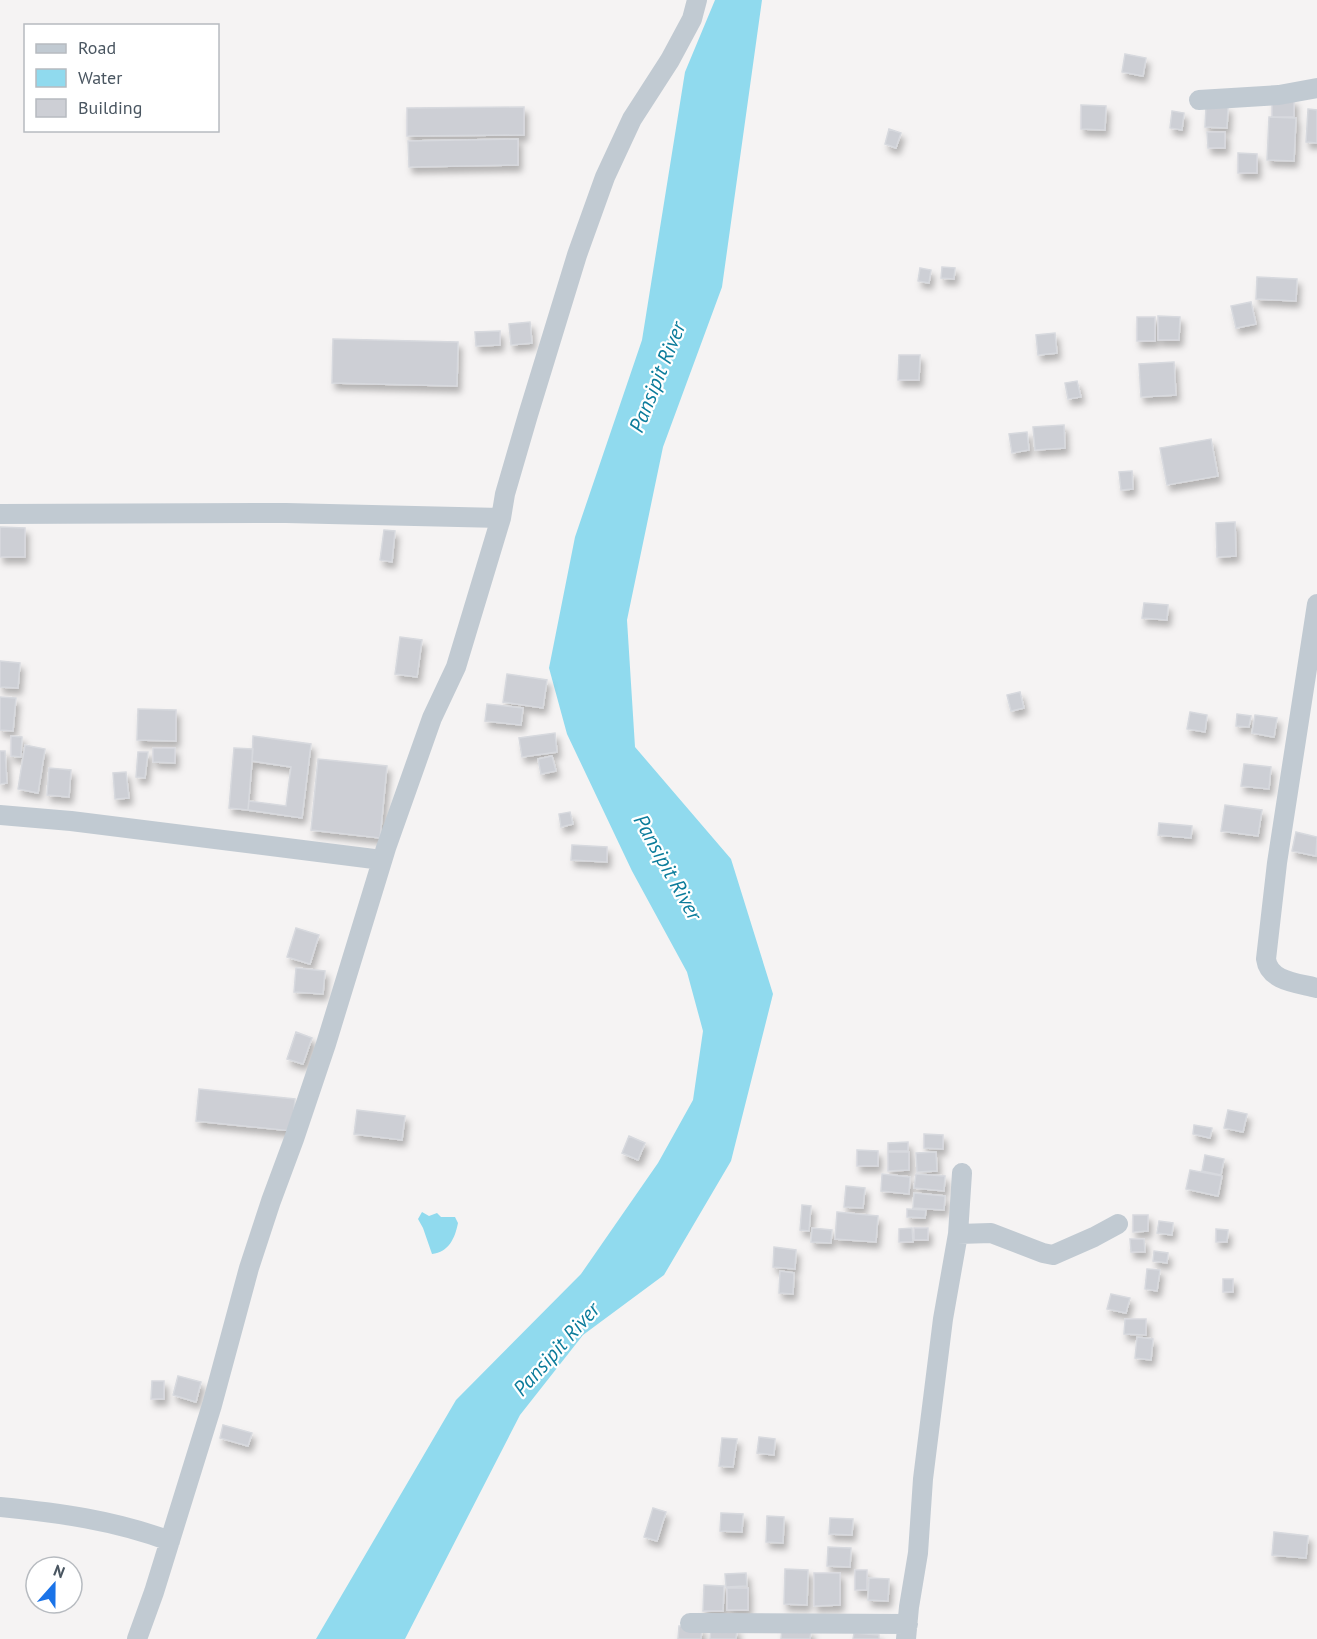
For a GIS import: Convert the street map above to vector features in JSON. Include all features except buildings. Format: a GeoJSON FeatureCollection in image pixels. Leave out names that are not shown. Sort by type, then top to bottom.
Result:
{"type":"FeatureCollection","features":[{"type":"Feature","properties":{"kind":"street"},"geometry":{"type":"LineString","coordinates":[[137,1639],[212,1405],[249,1268],[326,1044],[382,860],[432,718],[456,667],[501,518],[505,494],[528,415],[578,255],[605,177],[632,118],[670,60],[692,19],[696,0]]}},
{"type":"Feature","properties":{"kind":"street"},"geometry":{"type":"LineString","coordinates":[[1200,100],[1278,95],[1317,87]]}},
{"type":"Feature","properties":{"kind":"street"},"geometry":{"type":"LineString","coordinates":[[0,514],[286,513],[501,518]]}},
{"type":"Feature","properties":{"kind":"street"},"geometry":{"type":"LineString","coordinates":[[1317,604],[1277,863],[1266,959],[1267,967],[1272,974],[1317,988]]}},
{"type":"Feature","properties":{"kind":"street"},"geometry":{"type":"LineString","coordinates":[[0,815],[71,821],[382,860]]}},
{"type":"Feature","properties":{"kind":"street"},"geometry":{"type":"LineString","coordinates":[[690,1623],[907,1632],[918,1553],[923,1479],[942,1331],[958,1234],[962,1173]]}},
{"type":"Feature","properties":{"kind":"street"},"geometry":{"type":"LineString","coordinates":[[958,1234],[991,1233],[1043,1254],[1053,1255],[1118,1224]]}},
{"type":"Feature","properties":{"kind":"street"},"geometry":{"type":"LineString","coordinates":[[0,1507],[76,1515],[146,1532],[170,1541]]}},
{"type":"Feature","properties":{"kind":"water","name":"Pansipit River"},"geometry":{"type":"Polygon","coordinates":[[[715,0],[762,0],[722,287],[663,447],[627,620],[635,747],[731,859],[773,994],[731,1161],[664,1275],[583,1335],[520,1415],[405,1639],[316,1639],[456,1400],[581,1274],[658,1163],[693,1100],[703,1031],[687,972],[632,871],[567,734],[549,668],[575,537],[642,340],[685,72],[715,0]]]}},
{"type":"Feature","properties":{"kind":"water"},"geometry":{"type":"Polygon","coordinates":[[[422,1212],[429,1216],[437,1213],[441,1217],[455,1217],[458,1223],[450,1243],[438,1253],[432,1254],[418,1219],[422,1212]]]}}]}
